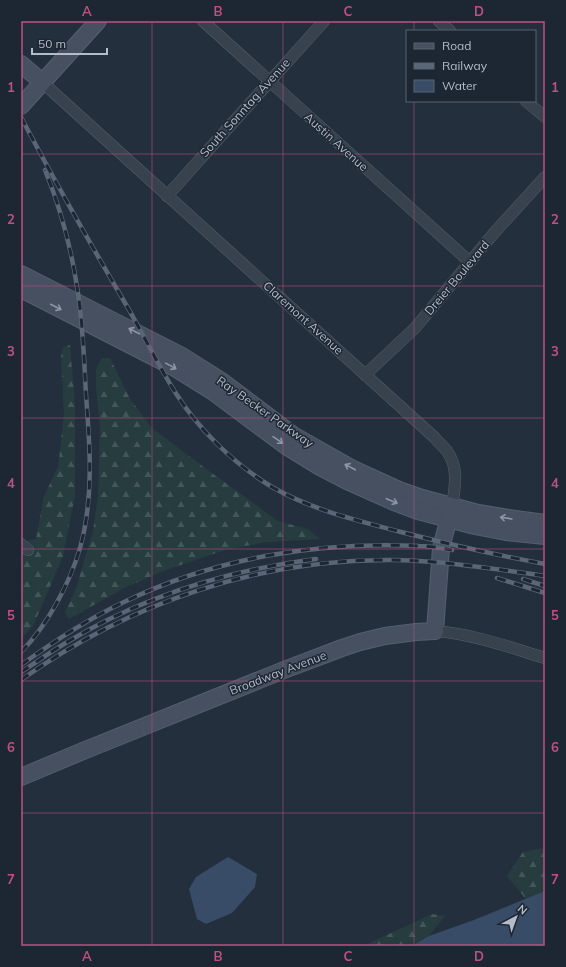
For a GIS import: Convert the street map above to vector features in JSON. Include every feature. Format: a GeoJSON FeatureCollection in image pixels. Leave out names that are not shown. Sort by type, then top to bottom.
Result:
{"type":"FeatureCollection","features":[{"type":"Feature","properties":{"kind":"main road"},"geometry":{"type":"LineString","coordinates":[[21,106],[98,21]]}},
{"type":"Feature","properties":{"kind":"main road","name":"Claremont Avenue"},"geometry":{"type":"LineString","coordinates":[[21,64],[42,82]]}},
{"type":"Feature","properties":{"kind":"main road","name":"Ray Becker Parkway"},"geometry":{"type":"LineString","coordinates":[[21,274],[182,356],[238,392],[293,435],[354,469],[399,490],[422,498],[475,526],[506,532],[545,536]]}},
{"type":"Feature","properties":{"kind":"main road","name":"Ray Becker Parkway"},"geometry":{"type":"LineString","coordinates":[[21,289],[175,368],[212,391],[286,446],[348,481],[394,502],[418,511],[478,513],[545,523]]}},
{"type":"Feature","properties":{"kind":"main road","name":"Claremont Avenue"},"geometry":{"type":"LineString","coordinates":[[435,631],[441,548],[450,513]]}},
{"type":"Feature","properties":{"kind":"main road","name":"Broadway Avenue"},"geometry":{"type":"LineString","coordinates":[[21,777],[262,678],[342,648],[385,636],[435,631]]}},
{"type":"Feature","properties":{"kind":"street","name":"Austin Avenue"},"geometry":{"type":"LineString","coordinates":[[203,21],[470,262]]}},
{"type":"Feature","properties":{"kind":"street","name":"South Sonntag Avenue"},"geometry":{"type":"LineString","coordinates":[[167,196],[324,21]]}},
{"type":"Feature","properties":{"kind":"street"},"geometry":{"type":"LineString","coordinates":[[438,21],[449,30]]}},
{"type":"Feature","properties":{"kind":"street","name":"Claremont Avenue"},"geometry":{"type":"LineString","coordinates":[[42,82],[434,437],[447,451],[456,471],[455,490],[450,513]]}},
{"type":"Feature","properties":{"kind":"street"},"geometry":{"type":"LineString","coordinates":[[527,102],[545,118]]}},
{"type":"Feature","properties":{"kind":"street","name":"Dreier Boulevard"},"geometry":{"type":"LineString","coordinates":[[365,375],[415,328],[494,233],[545,177]]}},
{"type":"Feature","properties":{"kind":"street","name":"Broadway Avenue"},"geometry":{"type":"LineString","coordinates":[[435,631],[465,636],[545,658]]}},
{"type":"Feature","properties":{"kind":"green space"},"geometry":{"type":"Polygon","coordinates":[[[70,345],[75,405],[75,495],[63,556],[33,626],[21,639],[21,542],[36,539],[44,496],[58,467],[64,415],[61,356],[63,347],[70,345]]]}},
{"type":"Feature","properties":{"kind":"green space"},"geometry":{"type":"Polygon","coordinates":[[[102,358],[110,358],[130,399],[152,428],[278,521],[308,529],[320,539],[266,542],[225,550],[166,570],[124,588],[69,619],[65,613],[76,588],[93,531],[98,496],[100,427],[96,388],[96,369],[102,358]]]}},
{"type":"Feature","properties":{"kind":"green space"},"geometry":{"type":"Polygon","coordinates":[[[545,848],[545,891],[526,899],[507,876],[523,852],[545,848]]]}},
{"type":"Feature","properties":{"kind":"green space"},"geometry":{"type":"Polygon","coordinates":[[[432,914],[445,916],[429,936],[412,946],[363,946],[432,914]]]}},
{"type":"Feature","properties":{"kind":"water"},"geometry":{"type":"Polygon","coordinates":[[[228,857],[257,874],[255,887],[232,913],[206,924],[197,919],[189,889],[196,877],[228,857]]]}},
{"type":"Feature","properties":{"kind":"water"},"geometry":{"type":"Polygon","coordinates":[[[545,891],[545,946],[412,946],[429,936],[474,920],[545,891]]]}},
{"type":"Feature","properties":{"kind":"railway"},"geometry":{"type":"LineString","coordinates":[[21,117],[73,213],[175,392],[184,406],[206,432],[231,457],[258,478],[287,495],[351,519],[490,553],[545,564]]}},
{"type":"Feature","properties":{"kind":"railway"},"geometry":{"type":"LineString","coordinates":[[21,652],[31,642],[48,617],[64,589],[76,561],[87,510],[90,472],[89,433],[81,314],[75,272],[64,227],[45,170]]}},
{"type":"Feature","properties":{"kind":"railway"},"geometry":{"type":"LineString","coordinates":[[21,665],[70,632],[122,603],[157,587],[193,574],[230,564],[304,550],[342,546],[423,546],[452,550]]}},
{"type":"Feature","properties":{"kind":"railway"},"geometry":{"type":"LineString","coordinates":[[21,672],[58,647],[93,627],[154,599],[218,578],[250,570],[316,559]]}},
{"type":"Feature","properties":{"kind":"railway"},"geometry":{"type":"LineString","coordinates":[[21,680],[106,628],[151,608],[198,590],[246,577],[295,567],[345,561],[395,560],[489,568],[545,576]]}},
{"type":"Feature","properties":{"kind":"railway"},"geometry":{"type":"LineString","coordinates":[[497,578],[545,593]]}},
{"type":"Feature","properties":{"kind":"railway"},"geometry":{"type":"LineString","coordinates":[[523,579],[545,586]]}}]}
